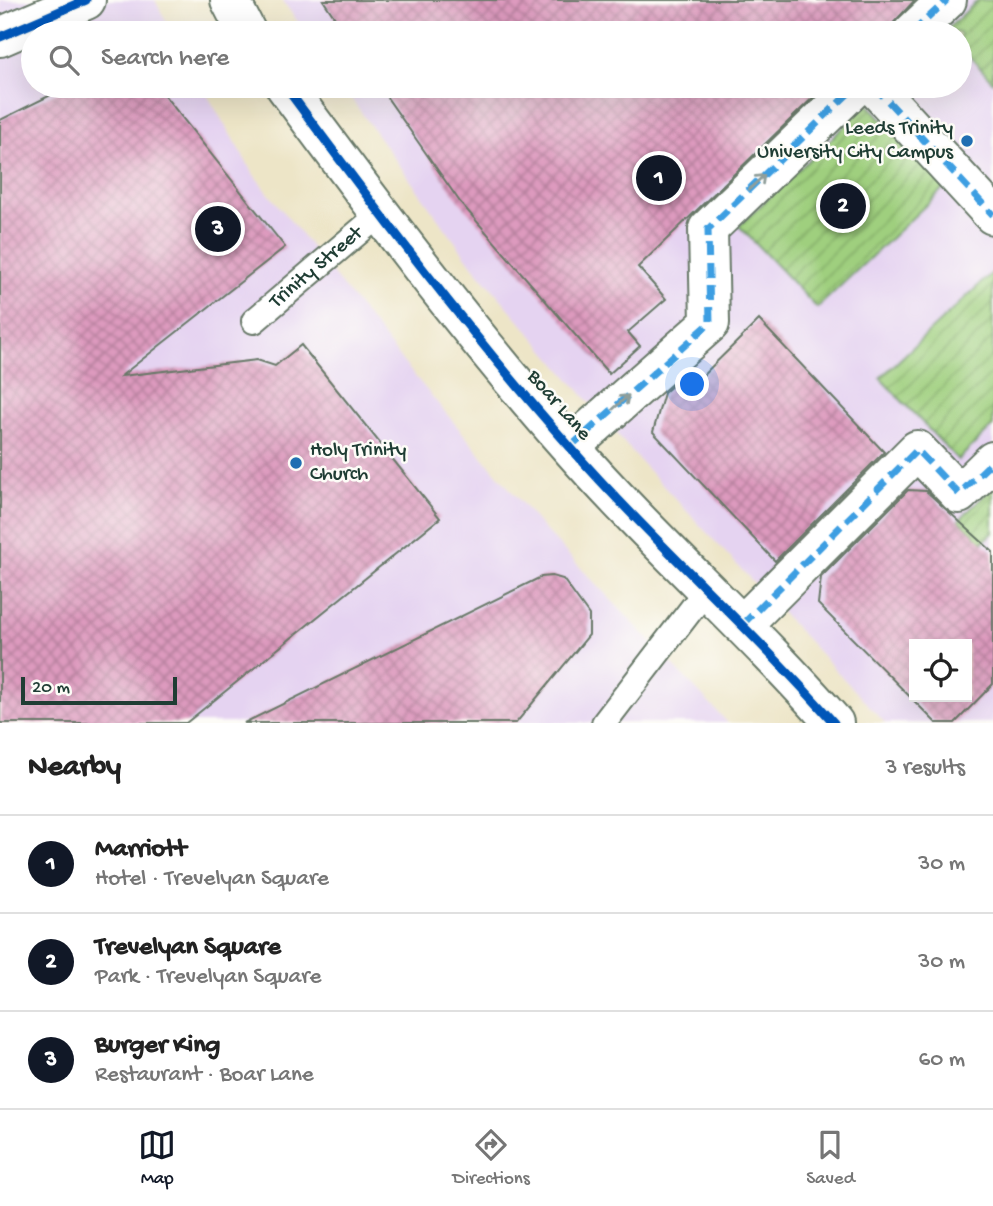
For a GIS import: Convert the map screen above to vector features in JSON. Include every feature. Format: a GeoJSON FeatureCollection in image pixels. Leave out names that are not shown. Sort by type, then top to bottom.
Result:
{"type":"FeatureCollection","features":[{"type":"Feature","properties":{"kind":"street"},"geometry":{"type":"LineString","coordinates":[[37,21],[86,0]]}},
{"type":"Feature","properties":{"kind":"street"},"geometry":{"type":"LineString","coordinates":[[925,21],[947,0]]}},
{"type":"Feature","properties":{"kind":"street"},"geometry":{"type":"LineString","coordinates":[[0,37],[21,28]]}},
{"type":"Feature","properties":{"kind":"street","name":"Boar Lane"},"geometry":{"type":"LineString","coordinates":[[294,98],[444,300],[570,447],[834,723]]}},
{"type":"Feature","properties":{"kind":"street"},"geometry":{"type":"LineString","coordinates":[[570,447],[710,323],[708,229],[844,98]]}},
{"type":"Feature","properties":{"kind":"street"},"geometry":{"type":"LineString","coordinates":[[885,98],[991,210]]}},
{"type":"Feature","properties":{"kind":"street"},"geometry":{"type":"LineString","coordinates":[[742,625],[917,450],[959,494],[993,461]]}},
{"type":"Feature","properties":{"kind":"lane","name":"Trinity Street"},"geometry":{"type":"LineString","coordinates":[[254,321],[380,214]]}},
{"type":"Feature","properties":{"kind":"lane"},"geometry":{"type":"LineString","coordinates":[[604,723],[707,589]]}},
{"type":"Feature","properties":{"kind":"shaded area"},"geometry":{"type":"Polygon","coordinates":[[[0,0],[155,0],[166,21],[21,21],[21,98],[209,98],[254,175],[403,362],[541,526],[728,723],[0,723],[0,0]]]}},
{"type":"Feature","properties":{"kind":"shaded area"},"geometry":{"type":"Polygon","coordinates":[[[282,0],[993,0],[993,723],[885,723],[638,459],[472,265],[351,98],[972,98],[972,21],[297,21],[282,0]]]}},
{"type":"Feature","properties":{"kind":"green space"},"geometry":{"type":"Polygon","coordinates":[[[978,0],[993,0],[993,82],[972,59],[972,21],[956,21],[978,0]]]}},
{"type":"Feature","properties":{"kind":"green space"},"geometry":{"type":"Polygon","coordinates":[[[868,104],[946,186],[817,308],[739,226],[868,104]]]}},
{"type":"Feature","properties":{"kind":"green space"},"geometry":{"type":"Polygon","coordinates":[[[993,272],[993,426],[958,460],[880,378],[993,272]]]}},
{"type":"Feature","properties":{"kind":"green space"},"geometry":{"type":"Polygon","coordinates":[[[993,487],[993,533],[982,543],[959,520],[993,487]]]}},
{"type":"Feature","properties":{"kind":"building"},"geometry":{"type":"Polygon","coordinates":[[[323,0],[915,0],[895,21],[337,21],[323,0]]]}},
{"type":"Feature","properties":{"kind":"building"},"geometry":{"type":"Polygon","coordinates":[[[45,98],[167,98],[285,247],[121,376],[257,360],[275,366],[301,345],[440,518],[186,723],[0,723],[0,120],[45,98]]]}},
{"type":"Feature","properties":{"kind":"building"},"geometry":{"type":"Polygon","coordinates":[[[387,98],[813,98],[638,267],[666,299],[628,332],[640,346],[609,374],[460,202],[387,98]]]}},
{"type":"Feature","properties":{"kind":"building"},"geometry":{"type":"Polygon","coordinates":[[[759,320],[884,452],[775,561],[653,432],[664,393],[674,384],[684,394],[759,320]]]}},
{"type":"Feature","properties":{"kind":"building"},"geometry":{"type":"Polygon","coordinates":[[[908,490],[926,491],[993,552],[993,684],[955,723],[936,723],[915,702],[972,702],[972,639],[909,639],[909,696],[818,604],[821,577],[908,490]]]}},
{"type":"Feature","properties":{"kind":"building"},"geometry":{"type":"Polygon","coordinates":[[[541,577],[563,579],[589,615],[589,635],[516,723],[244,723],[541,577]]]}},
{"type":"Feature","properties":{"kind":"marked path"},"geometry":{"type":"LineString","coordinates":[[925,21],[947,0]]}},
{"type":"Feature","properties":{"kind":"marked path"},"geometry":{"type":"LineString","coordinates":[[570,447],[710,323],[708,229],[844,98]]}},
{"type":"Feature","properties":{"kind":"marked path"},"geometry":{"type":"LineString","coordinates":[[885,98],[993,215]]}},
{"type":"Feature","properties":{"kind":"marked path"},"geometry":{"type":"LineString","coordinates":[[742,625],[917,450],[959,494],[993,461]]}},
{"type":"Feature","properties":{"kind":"cycle path"},"geometry":{"type":"LineString","coordinates":[[37,21],[86,0]]}},
{"type":"Feature","properties":{"kind":"cycle path"},"geometry":{"type":"LineString","coordinates":[[0,37],[21,28]]}},
{"type":"Feature","properties":{"kind":"cycle path"},"geometry":{"type":"LineString","coordinates":[[294,98],[423,270],[532,404],[635,517],[834,723]]}},
{"type":"Feature","properties":{"kind":"place","name":"Leeds Trinity University City Campus"},"geometry":{"type":"Point","coordinates":[967,141]}},
{"type":"Feature","properties":{"kind":"place","name":"Marriott"},"geometry":{"type":"Point","coordinates":[659,178]}},
{"type":"Feature","properties":{"kind":"place","name":"Trevelyan Square"},"geometry":{"type":"Point","coordinates":[843,206]}},
{"type":"Feature","properties":{"kind":"place","name":"Burger King"},"geometry":{"type":"Point","coordinates":[218,229]}},
{"type":"Feature","properties":{"kind":"place","name":"Holy Trinity Church"},"geometry":{"type":"Point","coordinates":[296,463]}}]}
